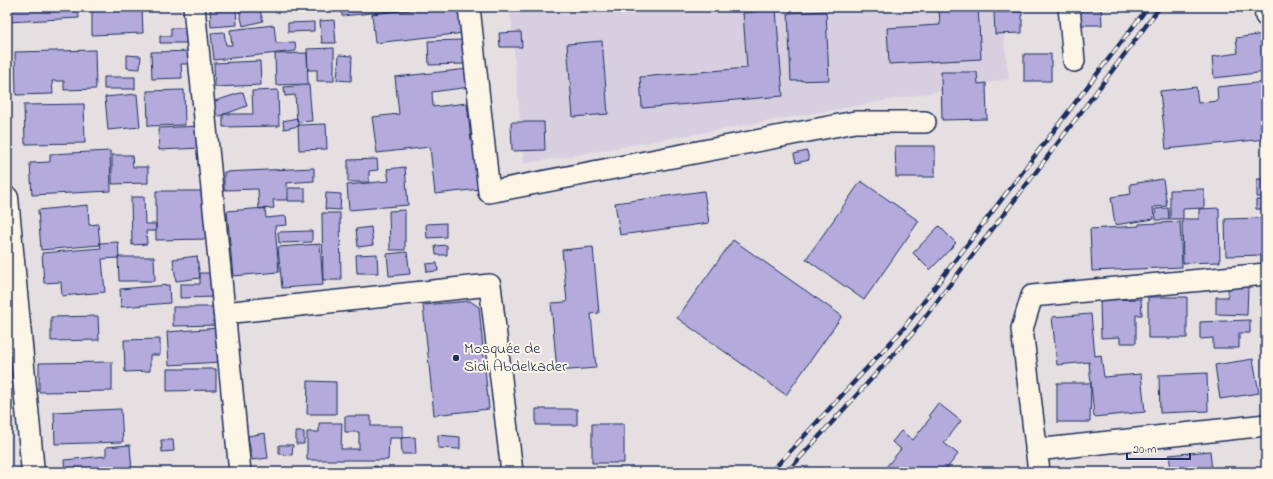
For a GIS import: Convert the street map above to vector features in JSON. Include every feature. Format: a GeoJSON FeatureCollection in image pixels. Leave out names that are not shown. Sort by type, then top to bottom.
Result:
{"type":"FeatureCollection","features":[{"type":"Feature","properties":{"kind":"street"},"geometry":{"type":"LineString","coordinates":[[194,7],[240,472]]}},
{"type":"Feature","properties":{"kind":"street"},"geometry":{"type":"LineString","coordinates":[[469,7],[489,192],[855,122],[925,122]]}},
{"type":"Feature","properties":{"kind":"street"},"geometry":{"type":"LineString","coordinates":[[1069,7],[1074,61]]}},
{"type":"Feature","properties":{"kind":"street"},"geometry":{"type":"LineString","coordinates":[[1265,7],[1266,16]]}},
{"type":"Feature","properties":{"kind":"street"},"geometry":{"type":"LineString","coordinates":[[7,198],[33,472]]}},
{"type":"Feature","properties":{"kind":"street"},"geometry":{"type":"LineString","coordinates":[[1039,472],[1022,329],[1032,296],[1266,274]]}},
{"type":"Feature","properties":{"kind":"street"},"geometry":{"type":"LineString","coordinates":[[224,313],[490,285],[512,472]]}},
{"type":"Feature","properties":{"kind":"street"},"geometry":{"type":"LineString","coordinates":[[1036,450],[1266,425]]}},
{"type":"Feature","properties":{"kind":"shaded area"},"geometry":{"type":"Polygon","coordinates":[[[510,7],[1000,7],[1009,79],[524,164],[510,7]]]}},
{"type":"Feature","properties":{"kind":"building"},"geometry":{"type":"Polygon","coordinates":[[[7,7],[78,7],[79,18],[8,22],[7,7]]]}},
{"type":"Feature","properties":{"kind":"building"},"geometry":{"type":"Polygon","coordinates":[[[92,7],[142,7],[143,33],[92,35],[92,7]]]}},
{"type":"Feature","properties":{"kind":"building"},"geometry":{"type":"Polygon","coordinates":[[[210,7],[236,7],[237,25],[211,27],[210,7]]]}},
{"type":"Feature","properties":{"kind":"building"},"geometry":{"type":"Polygon","coordinates":[[[259,7],[263,21],[243,26],[239,9],[259,7]]]}},
{"type":"Feature","properties":{"kind":"building"},"geometry":{"type":"Polygon","coordinates":[[[274,7],[317,7],[317,8],[275,10],[274,7]]]}},
{"type":"Feature","properties":{"kind":"building"},"geometry":{"type":"Polygon","coordinates":[[[341,7],[421,7],[342,16],[341,7]]]}},
{"type":"Feature","properties":{"kind":"building"},"geometry":{"type":"Polygon","coordinates":[[[440,7],[463,7],[465,33],[375,43],[372,14],[440,7]]]}},
{"type":"Feature","properties":{"kind":"building"},"geometry":{"type":"Polygon","coordinates":[[[939,7],[978,7],[981,59],[889,64],[887,28],[940,25],[939,7]]]}},
{"type":"Feature","properties":{"kind":"building"},"geometry":{"type":"Polygon","coordinates":[[[1074,7],[1101,7],[1102,25],[1075,25],[1074,7]]]}},
{"type":"Feature","properties":{"kind":"building"},"geometry":{"type":"Polygon","coordinates":[[[776,10],[783,96],[642,108],[640,77],[747,68],[743,13],[776,10]]]}},
{"type":"Feature","properties":{"kind":"building"},"geometry":{"type":"Polygon","coordinates":[[[826,11],[829,80],[791,81],[788,13],[826,11]]]}},
{"type":"Feature","properties":{"kind":"building"},"geometry":{"type":"Polygon","coordinates":[[[994,12],[1022,12],[1022,33],[995,34],[994,12]]]}},
{"type":"Feature","properties":{"kind":"building"},"geometry":{"type":"Polygon","coordinates":[[[334,20],[336,43],[322,43],[320,21],[334,20]]]}},
{"type":"Feature","properties":{"kind":"building"},"geometry":{"type":"Polygon","coordinates":[[[314,22],[314,31],[288,32],[288,23],[314,22]]]}},
{"type":"Feature","properties":{"kind":"building"},"geometry":{"type":"Polygon","coordinates":[[[274,25],[276,43],[295,42],[296,51],[214,60],[211,33],[224,32],[226,45],[232,45],[230,30],[274,25]]]}},
{"type":"Feature","properties":{"kind":"building"},"geometry":{"type":"Polygon","coordinates":[[[171,28],[187,28],[187,43],[160,43],[160,36],[171,36],[171,28]]]}},
{"type":"Feature","properties":{"kind":"building"},"geometry":{"type":"Polygon","coordinates":[[[521,32],[522,47],[500,47],[499,33],[521,32]]]}},
{"type":"Feature","properties":{"kind":"building"},"geometry":{"type":"Polygon","coordinates":[[[1264,34],[1266,46],[1266,72],[1214,78],[1212,57],[1238,53],[1236,38],[1264,34]]]}},
{"type":"Feature","properties":{"kind":"building"},"geometry":{"type":"Polygon","coordinates":[[[464,40],[465,64],[429,65],[428,41],[464,40]]]}},
{"type":"Feature","properties":{"kind":"building"},"geometry":{"type":"Polygon","coordinates":[[[602,41],[608,114],[573,117],[567,44],[602,41]]]}},
{"type":"Feature","properties":{"kind":"building"},"geometry":{"type":"Polygon","coordinates":[[[334,48],[334,81],[317,81],[317,70],[308,70],[307,49],[334,48]]]}},
{"type":"Feature","properties":{"kind":"building"},"geometry":{"type":"Polygon","coordinates":[[[95,50],[96,89],[64,90],[64,81],[52,81],[53,94],[16,95],[15,52],[95,50]]]}},
{"type":"Feature","properties":{"kind":"building"},"geometry":{"type":"Polygon","coordinates":[[[196,51],[197,64],[181,64],[182,78],[152,79],[151,52],[196,51]]]}},
{"type":"Feature","properties":{"kind":"building"},"geometry":{"type":"Polygon","coordinates":[[[307,53],[308,84],[276,85],[275,54],[307,53]]]}},
{"type":"Feature","properties":{"kind":"building"},"geometry":{"type":"Polygon","coordinates":[[[1024,54],[1051,54],[1051,81],[1024,81],[1024,54]]]}},
{"type":"Feature","properties":{"kind":"building"},"geometry":{"type":"Polygon","coordinates":[[[127,55],[141,56],[140,69],[127,68],[127,55]]]}},
{"type":"Feature","properties":{"kind":"building"},"geometry":{"type":"Polygon","coordinates":[[[339,55],[352,56],[351,81],[337,80],[339,55]]]}},
{"type":"Feature","properties":{"kind":"building"},"geometry":{"type":"Polygon","coordinates":[[[260,61],[261,85],[215,87],[214,63],[260,61]]]}},
{"type":"Feature","properties":{"kind":"building"},"geometry":{"type":"Polygon","coordinates":[[[468,69],[470,87],[432,92],[433,107],[467,103],[471,141],[474,140],[480,189],[435,194],[430,147],[377,153],[372,117],[399,114],[395,77],[468,69]]]}},
{"type":"Feature","properties":{"kind":"building"},"geometry":{"type":"Polygon","coordinates":[[[941,72],[977,72],[978,84],[986,83],[987,119],[942,120],[941,72]]]}},
{"type":"Feature","properties":{"kind":"building"},"geometry":{"type":"Polygon","coordinates":[[[104,77],[135,77],[135,89],[104,89],[104,77]]]}},
{"type":"Feature","properties":{"kind":"building"},"geometry":{"type":"Polygon","coordinates":[[[1266,82],[1266,139],[1166,149],[1160,91],[1196,87],[1198,103],[1218,101],[1217,87],[1266,82]]]}},
{"type":"Feature","properties":{"kind":"building"},"geometry":{"type":"Polygon","coordinates":[[[309,85],[312,121],[297,122],[295,95],[285,96],[284,87],[309,85]]]}},
{"type":"Feature","properties":{"kind":"building"},"geometry":{"type":"Polygon","coordinates":[[[184,90],[185,125],[148,126],[147,91],[184,90]]]}},
{"type":"Feature","properties":{"kind":"building"},"geometry":{"type":"Polygon","coordinates":[[[278,90],[279,126],[223,127],[223,114],[253,114],[252,91],[278,90]]]}},
{"type":"Feature","properties":{"kind":"building"},"geometry":{"type":"Polygon","coordinates":[[[243,92],[247,106],[217,117],[212,102],[243,92]]]}},
{"type":"Feature","properties":{"kind":"building"},"geometry":{"type":"Polygon","coordinates":[[[137,94],[140,127],[108,130],[105,97],[137,94]]]}},
{"type":"Feature","properties":{"kind":"building"},"geometry":{"type":"Polygon","coordinates":[[[84,104],[85,143],[25,144],[24,105],[84,104]]]}},
{"type":"Feature","properties":{"kind":"building"},"geometry":{"type":"Polygon","coordinates":[[[297,118],[299,126],[284,129],[283,121],[297,118]]]}},
{"type":"Feature","properties":{"kind":"building"},"geometry":{"type":"Polygon","coordinates":[[[511,122],[544,122],[545,150],[512,151],[511,122]]]}},
{"type":"Feature","properties":{"kind":"building"},"geometry":{"type":"Polygon","coordinates":[[[326,124],[327,149],[299,150],[298,125],[326,124]]]}},
{"type":"Feature","properties":{"kind":"building"},"geometry":{"type":"Polygon","coordinates":[[[200,126],[201,148],[159,150],[158,128],[200,126]]]}},
{"type":"Feature","properties":{"kind":"building"},"geometry":{"type":"Polygon","coordinates":[[[895,146],[935,146],[935,177],[896,177],[895,146]]]}},
{"type":"Feature","properties":{"kind":"building"},"geometry":{"type":"Polygon","coordinates":[[[110,151],[111,191],[32,195],[30,163],[50,162],[50,154],[110,151]]]}},
{"type":"Feature","properties":{"kind":"building"},"geometry":{"type":"Polygon","coordinates":[[[807,151],[809,160],[796,163],[794,154],[807,151]]]}},
{"type":"Feature","properties":{"kind":"building"},"geometry":{"type":"Polygon","coordinates":[[[112,155],[132,155],[133,167],[148,167],[148,183],[112,184],[112,155]]]}},
{"type":"Feature","properties":{"kind":"building"},"geometry":{"type":"Polygon","coordinates":[[[377,159],[378,170],[369,171],[369,182],[348,182],[348,160],[377,159]]]}},
{"type":"Feature","properties":{"kind":"building"},"geometry":{"type":"Polygon","coordinates":[[[405,167],[408,205],[349,210],[347,185],[389,181],[387,169],[405,167]]]}},
{"type":"Feature","properties":{"kind":"building"},"geometry":{"type":"Polygon","coordinates":[[[314,168],[314,181],[286,183],[287,200],[273,200],[274,208],[259,209],[258,189],[224,190],[224,172],[314,168]]]}},
{"type":"Feature","properties":{"kind":"building"},"geometry":{"type":"Polygon","coordinates":[[[1163,179],[1167,206],[1153,207],[1154,219],[1115,225],[1111,197],[1131,194],[1130,184],[1163,179]]]}},
{"type":"Feature","properties":{"kind":"building"},"geometry":{"type":"Polygon","coordinates":[[[1257,179],[1266,179],[1266,197],[1257,197],[1257,179]]]}},
{"type":"Feature","properties":{"kind":"building"},"geometry":{"type":"Polygon","coordinates":[[[861,181],[919,221],[864,300],[806,259],[861,181]]]}},
{"type":"Feature","properties":{"kind":"building"},"geometry":{"type":"Polygon","coordinates":[[[288,188],[305,188],[305,201],[288,201],[288,188]]]}},
{"type":"Feature","properties":{"kind":"building"},"geometry":{"type":"Polygon","coordinates":[[[1204,189],[1204,208],[1183,209],[1183,219],[1170,219],[1170,190],[1204,189]]]}},
{"type":"Feature","properties":{"kind":"building"},"geometry":{"type":"Polygon","coordinates":[[[156,191],[209,191],[209,239],[156,240],[156,191]]]}},
{"type":"Feature","properties":{"kind":"building"},"geometry":{"type":"Polygon","coordinates":[[[704,191],[709,223],[620,235],[615,203],[704,191]]]}},
{"type":"Feature","properties":{"kind":"building"},"geometry":{"type":"Polygon","coordinates":[[[326,193],[341,194],[340,210],[325,209],[326,193]]]}},
{"type":"Feature","properties":{"kind":"building"},"geometry":{"type":"Polygon","coordinates":[[[131,197],[144,197],[145,224],[156,224],[156,231],[146,231],[147,244],[132,245],[131,197]]]}},
{"type":"Feature","properties":{"kind":"building"},"geometry":{"type":"Polygon","coordinates":[[[1256,200],[1266,200],[1266,209],[1256,209],[1256,200]]]}},
{"type":"Feature","properties":{"kind":"building"},"geometry":{"type":"Polygon","coordinates":[[[88,205],[89,225],[98,224],[100,245],[41,250],[38,210],[88,205]]]}},
{"type":"Feature","properties":{"kind":"building"},"geometry":{"type":"Polygon","coordinates":[[[265,208],[266,218],[286,216],[287,225],[275,226],[279,272],[233,276],[227,211],[265,208]]]}},
{"type":"Feature","properties":{"kind":"building"},"geometry":{"type":"Polygon","coordinates":[[[1168,208],[1169,220],[1156,220],[1155,209],[1168,208]]]}},
{"type":"Feature","properties":{"kind":"building"},"geometry":{"type":"Polygon","coordinates":[[[1219,208],[1220,262],[1183,263],[1182,219],[1199,219],[1199,209],[1219,208]]]}},
{"type":"Feature","properties":{"kind":"building"},"geometry":{"type":"Polygon","coordinates":[[[405,210],[405,250],[390,250],[389,211],[405,210]]]}},
{"type":"Feature","properties":{"kind":"building"},"geometry":{"type":"Polygon","coordinates":[[[322,213],[340,213],[341,280],[323,280],[322,213]]]}},
{"type":"Feature","properties":{"kind":"building"},"geometry":{"type":"Polygon","coordinates":[[[1264,218],[1265,255],[1226,256],[1225,219],[1264,218]]]}},
{"type":"Feature","properties":{"kind":"building"},"geometry":{"type":"Polygon","coordinates":[[[1180,222],[1182,267],[1092,271],[1090,229],[1180,222]]]}},
{"type":"Feature","properties":{"kind":"building"},"geometry":{"type":"Polygon","coordinates":[[[446,223],[446,237],[427,238],[426,224],[446,223]]]}},
{"type":"Feature","properties":{"kind":"building"},"geometry":{"type":"Polygon","coordinates":[[[939,226],[956,243],[930,270],[913,253],[939,226]]]}},
{"type":"Feature","properties":{"kind":"building"},"geometry":{"type":"Polygon","coordinates":[[[371,227],[373,245],[358,247],[356,229],[371,227]]]}},
{"type":"Feature","properties":{"kind":"building"},"geometry":{"type":"Polygon","coordinates":[[[312,231],[312,242],[279,243],[278,232],[312,231]]]}},
{"type":"Feature","properties":{"kind":"building"},"geometry":{"type":"Polygon","coordinates":[[[733,240],[842,316],[786,395],[677,318],[733,240]]]}},
{"type":"Feature","properties":{"kind":"building"},"geometry":{"type":"Polygon","coordinates":[[[118,242],[119,258],[102,259],[105,292],[62,296],[61,282],[44,283],[42,253],[101,248],[100,243],[118,242]]]}},
{"type":"Feature","properties":{"kind":"building"},"geometry":{"type":"Polygon","coordinates":[[[320,244],[323,285],[282,288],[278,247],[320,244]]]}},
{"type":"Feature","properties":{"kind":"building"},"geometry":{"type":"Polygon","coordinates":[[[447,245],[447,255],[436,255],[435,246],[447,245]]]}},
{"type":"Feature","properties":{"kind":"building"},"geometry":{"type":"Polygon","coordinates":[[[593,247],[599,313],[591,314],[596,368],[557,371],[551,303],[567,302],[562,250],[593,247]]]}},
{"type":"Feature","properties":{"kind":"building"},"geometry":{"type":"Polygon","coordinates":[[[407,252],[410,274],[389,276],[387,254],[407,252]]]}},
{"type":"Feature","properties":{"kind":"building"},"geometry":{"type":"Polygon","coordinates":[[[377,254],[378,273],[357,273],[356,255],[377,254]]]}},
{"type":"Feature","properties":{"kind":"building"},"geometry":{"type":"Polygon","coordinates":[[[197,256],[200,278],[176,281],[173,259],[197,256]]]}},
{"type":"Feature","properties":{"kind":"building"},"geometry":{"type":"Polygon","coordinates":[[[118,257],[154,257],[155,281],[119,281],[118,257]]]}},
{"type":"Feature","properties":{"kind":"building"},"geometry":{"type":"Polygon","coordinates":[[[437,263],[438,271],[427,272],[426,264],[437,263]]]}},
{"type":"Feature","properties":{"kind":"building"},"geometry":{"type":"Polygon","coordinates":[[[200,273],[217,273],[217,297],[180,298],[180,284],[200,284],[200,273]]]}},
{"type":"Feature","properties":{"kind":"building"},"geometry":{"type":"Polygon","coordinates":[[[169,285],[170,303],[121,307],[120,289],[169,285]]]}},
{"type":"Feature","properties":{"kind":"building"},"geometry":{"type":"Polygon","coordinates":[[[1228,285],[1248,286],[1247,315],[1216,314],[1216,297],[1228,297],[1228,285]]]}},
{"type":"Feature","properties":{"kind":"building"},"geometry":{"type":"Polygon","coordinates":[[[1148,297],[1187,297],[1187,338],[1148,338],[1148,297]]]}},
{"type":"Feature","properties":{"kind":"building"},"geometry":{"type":"Polygon","coordinates":[[[1141,299],[1142,315],[1136,315],[1136,343],[1120,343],[1120,337],[1101,338],[1100,300],[1141,299]]]}},
{"type":"Feature","properties":{"kind":"building","name":"Mosquée de Sidi Abdelkader"},"geometry":{"type":"Polygon","coordinates":[[[470,301],[479,307],[489,409],[434,415],[423,305],[470,301]]]}},
{"type":"Feature","properties":{"kind":"building"},"geometry":{"type":"Polygon","coordinates":[[[173,307],[220,307],[220,325],[173,326],[173,307]]]}},
{"type":"Feature","properties":{"kind":"building"},"geometry":{"type":"Polygon","coordinates":[[[1091,314],[1095,356],[1101,355],[1104,377],[1141,374],[1145,412],[1094,417],[1089,362],[1057,365],[1052,317],[1091,314]]]}},
{"type":"Feature","properties":{"kind":"building"},"geometry":{"type":"Polygon","coordinates":[[[98,316],[99,340],[51,341],[51,317],[98,316]]]}},
{"type":"Feature","properties":{"kind":"building"},"geometry":{"type":"Polygon","coordinates":[[[1250,320],[1250,333],[1239,333],[1239,348],[1213,348],[1213,338],[1200,339],[1200,322],[1250,320]]]}},
{"type":"Feature","properties":{"kind":"building"},"geometry":{"type":"Polygon","coordinates":[[[218,328],[221,362],[169,365],[167,332],[218,328]]]}},
{"type":"Feature","properties":{"kind":"building"},"geometry":{"type":"Polygon","coordinates":[[[160,339],[160,355],[150,355],[150,371],[125,372],[124,340],[160,339]]]}},
{"type":"Feature","properties":{"kind":"building"},"geometry":{"type":"Polygon","coordinates":[[[1264,342],[1266,342],[1265,393],[1264,342]]]}},
{"type":"Feature","properties":{"kind":"building"},"geometry":{"type":"Polygon","coordinates":[[[1253,359],[1259,393],[1220,399],[1215,365],[1253,359]]]}},
{"type":"Feature","properties":{"kind":"building"},"geometry":{"type":"Polygon","coordinates":[[[112,362],[112,391],[39,392],[39,363],[112,362]]]}},
{"type":"Feature","properties":{"kind":"building"},"geometry":{"type":"Polygon","coordinates":[[[167,369],[216,369],[216,390],[167,391],[167,369]]]}},
{"type":"Feature","properties":{"kind":"building"},"geometry":{"type":"Polygon","coordinates":[[[1207,373],[1208,411],[1160,413],[1159,375],[1207,373]]]}},
{"type":"Feature","properties":{"kind":"building"},"geometry":{"type":"Polygon","coordinates":[[[308,381],[336,382],[336,414],[307,414],[308,381]]]}},
{"type":"Feature","properties":{"kind":"building"},"geometry":{"type":"Polygon","coordinates":[[[1057,383],[1091,383],[1090,422],[1057,422],[1057,383]]]}},
{"type":"Feature","properties":{"kind":"building"},"geometry":{"type":"Polygon","coordinates":[[[938,403],[961,421],[944,443],[958,454],[944,472],[882,472],[901,449],[892,442],[901,431],[913,440],[931,417],[929,415],[938,403]]]}},
{"type":"Feature","properties":{"kind":"building"},"geometry":{"type":"Polygon","coordinates":[[[121,409],[123,442],[55,444],[54,412],[121,409]]]}},
{"type":"Feature","properties":{"kind":"building"},"geometry":{"type":"Polygon","coordinates":[[[536,409],[577,409],[577,425],[536,425],[536,409]]]}},
{"type":"Feature","properties":{"kind":"building"},"geometry":{"type":"Polygon","coordinates":[[[345,416],[371,416],[371,426],[403,426],[403,438],[389,438],[388,460],[307,460],[307,432],[319,432],[319,423],[342,423],[341,449],[359,449],[359,432],[345,432],[345,416]]]}},
{"type":"Feature","properties":{"kind":"building"},"geometry":{"type":"Polygon","coordinates":[[[592,424],[624,424],[624,463],[592,463],[592,424]]]}},
{"type":"Feature","properties":{"kind":"building"},"geometry":{"type":"Polygon","coordinates":[[[296,432],[304,432],[304,444],[296,444],[296,432]]]}},
{"type":"Feature","properties":{"kind":"building"},"geometry":{"type":"Polygon","coordinates":[[[265,433],[268,458],[252,460],[248,436],[265,433]]]}},
{"type":"Feature","properties":{"kind":"building"},"geometry":{"type":"Polygon","coordinates":[[[438,435],[460,437],[460,449],[438,448],[438,435]]]}},
{"type":"Feature","properties":{"kind":"building"},"geometry":{"type":"Polygon","coordinates":[[[415,437],[416,454],[402,454],[401,438],[415,437]]]}},
{"type":"Feature","properties":{"kind":"building"},"geometry":{"type":"Polygon","coordinates":[[[161,440],[173,440],[174,451],[162,452],[161,440]]]}},
{"type":"Feature","properties":{"kind":"building"},"geometry":{"type":"Polygon","coordinates":[[[130,445],[132,472],[65,472],[64,460],[106,456],[106,447],[130,445]]]}},
{"type":"Feature","properties":{"kind":"building"},"geometry":{"type":"Polygon","coordinates":[[[279,445],[293,445],[292,455],[279,454],[279,445]]]}},
{"type":"Feature","properties":{"kind":"building"},"geometry":{"type":"Polygon","coordinates":[[[1210,451],[1212,472],[1177,472],[1177,469],[1171,470],[1169,455],[1210,451]]]}},
{"type":"Feature","properties":{"kind":"building"},"geometry":{"type":"Polygon","coordinates":[[[377,466],[377,472],[340,472],[340,469],[377,466]]]}},
{"type":"Feature","properties":{"kind":"railway"},"geometry":{"type":"LineString","coordinates":[[771,472],[903,329],[1148,7]]}},
{"type":"Feature","properties":{"kind":"railway"},"geometry":{"type":"LineString","coordinates":[[787,472],[912,334],[1160,7]]}},
{"type":"Feature","properties":{"kind":"place","name":"Mosquée de Sidi Abdelkader"},"geometry":{"type":"Point","coordinates":[456,358]}}]}
